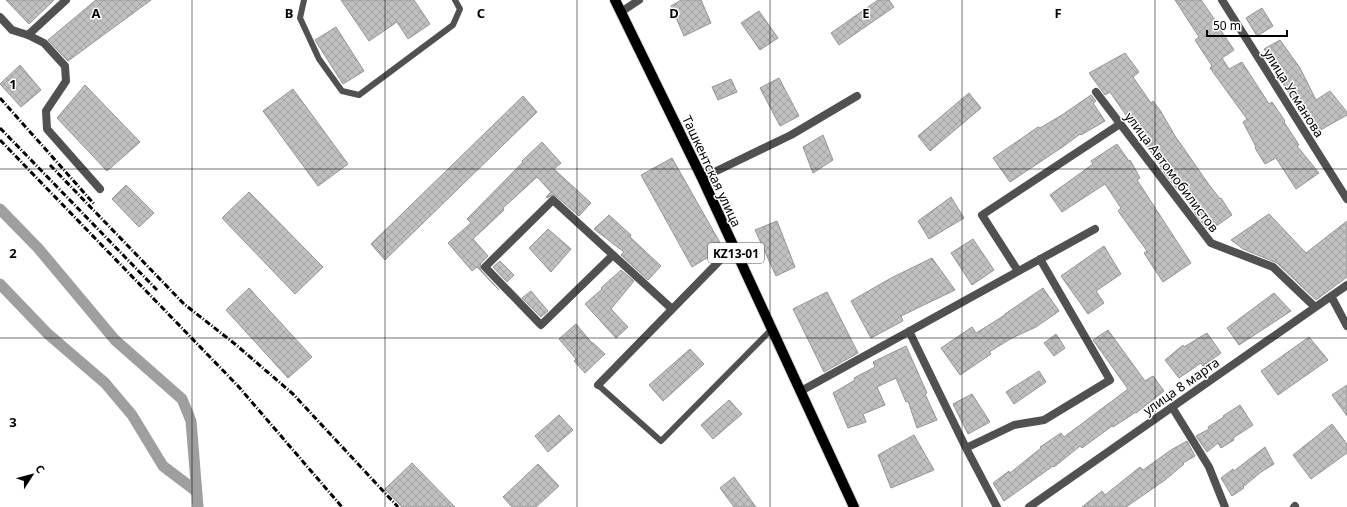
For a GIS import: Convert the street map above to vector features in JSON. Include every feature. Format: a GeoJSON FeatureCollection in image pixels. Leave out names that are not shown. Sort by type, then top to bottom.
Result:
{"type":"FeatureCollection","features":[{"type":"Feature","properties":{"kind":"main road","name":"Ташкентская улица"},"geometry":{"type":"LineString","coordinates":[[615,0],[702,178],[854,507]]}},
{"type":"Feature","properties":{"kind":"street"},"geometry":{"type":"LineString","coordinates":[[28,35],[66,0]]}},
{"type":"Feature","properties":{"kind":"street"},"geometry":{"type":"LineString","coordinates":[[621,12],[639,0]]}},
{"type":"Feature","properties":{"kind":"street","name":"улица Усманова"},"geometry":{"type":"LineString","coordinates":[[1222,0],[1347,200]]}},
{"type":"Feature","properties":{"kind":"street"},"geometry":{"type":"LineString","coordinates":[[0,17],[12,30],[28,35],[44,43],[65,66],[66,81],[46,111],[47,129],[100,189]]}},
{"type":"Feature","properties":{"kind":"street","name":"улица Автомобилистов"},"geometry":{"type":"LineString","coordinates":[[1096,92],[1211,243],[1273,267],[1315,307]]}},
{"type":"Feature","properties":{"kind":"street"},"geometry":{"type":"LineString","coordinates":[[702,178],[791,135],[857,96]]}},
{"type":"Feature","properties":{"kind":"street"},"geometry":{"type":"LineString","coordinates":[[1018,271],[982,215],[1120,124]]}},
{"type":"Feature","properties":{"kind":"street"},"geometry":{"type":"LineString","coordinates":[[613,255],[541,325],[485,267],[553,200],[672,309]]}},
{"type":"Feature","properties":{"kind":"street"},"geometry":{"type":"LineString","coordinates":[[801,391],[1096,229]]}},
{"type":"Feature","properties":{"kind":"street"},"geometry":{"type":"LineString","coordinates":[[598,385],[734,246]]}},
{"type":"Feature","properties":{"kind":"street"},"geometry":{"type":"LineString","coordinates":[[966,448],[1014,425],[1044,420],[1110,380],[1040,259]]}},
{"type":"Feature","properties":{"kind":"street","name":"улица 8 марта"},"geometry":{"type":"LineString","coordinates":[[1029,507],[1347,285]]}},
{"type":"Feature","properties":{"kind":"street"},"geometry":{"type":"LineString","coordinates":[[1331,296],[1347,326]]}},
{"type":"Feature","properties":{"kind":"street"},"geometry":{"type":"LineString","coordinates":[[909,331],[966,448],[997,507]]}},
{"type":"Feature","properties":{"kind":"street"},"geometry":{"type":"LineString","coordinates":[[1172,408],[1208,467],[1224,507]]}},
{"type":"Feature","properties":{"kind":"lane"},"geometry":{"type":"LineString","coordinates":[[304,0],[300,18],[319,59],[342,91],[359,95],[453,25],[460,9],[455,0]]}},
{"type":"Feature","properties":{"kind":"lane"},"geometry":{"type":"LineString","coordinates":[[598,385],[661,441],[772,329]]}},
{"type":"Feature","properties":{"kind":"building"},"geometry":{"type":"Polygon","coordinates":[[[6,0],[54,0],[29,24],[6,0]]]}},
{"type":"Feature","properties":{"kind":"building"},"geometry":{"type":"Polygon","coordinates":[[[96,0],[151,0],[68,61],[48,40],[96,0]]]}},
{"type":"Feature","properties":{"kind":"building"},"geometry":{"type":"Polygon","coordinates":[[[341,0],[414,0],[430,24],[408,39],[397,22],[369,41],[341,0]]]}},
{"type":"Feature","properties":{"kind":"building"},"geometry":{"type":"Polygon","coordinates":[[[681,0],[701,0],[711,23],[684,36],[671,6],[681,0]]]}},
{"type":"Feature","properties":{"kind":"building"},"geometry":{"type":"Polygon","coordinates":[[[878,0],[889,0],[894,7],[839,45],[831,33],[878,0]]]}},
{"type":"Feature","properties":{"kind":"building"},"geometry":{"type":"Polygon","coordinates":[[[1175,0],[1201,0],[1234,50],[1222,58],[1229,69],[1242,62],[1269,104],[1272,102],[1285,121],[1284,122],[1299,145],[1297,146],[1319,173],[1296,189],[1276,158],[1265,164],[1255,148],[1256,147],[1243,122],[1247,119],[1210,68],[1212,66],[1195,40],[1199,37],[1175,0]]]}},
{"type":"Feature","properties":{"kind":"building"},"geometry":{"type":"Polygon","coordinates":[[[1262,8],[1273,26],[1257,36],[1246,18],[1262,8]]]}},
{"type":"Feature","properties":{"kind":"building"},"geometry":{"type":"Polygon","coordinates":[[[759,11],[778,38],[760,50],[741,23],[759,11]]]}},
{"type":"Feature","properties":{"kind":"building"},"geometry":{"type":"Polygon","coordinates":[[[336,27],[364,71],[343,84],[315,40],[336,27]]]}},
{"type":"Feature","properties":{"kind":"building"},"geometry":{"type":"Polygon","coordinates":[[[1280,40],[1300,68],[1316,100],[1330,91],[1347,112],[1347,115],[1317,132],[1300,111],[1280,79],[1282,78],[1264,49],[1280,40]]]}},
{"type":"Feature","properties":{"kind":"building"},"geometry":{"type":"Polygon","coordinates":[[[1125,53],[1139,72],[1133,77],[1151,103],[1153,101],[1160,110],[1178,141],[1232,215],[1209,231],[1196,215],[1180,189],[1178,190],[1165,174],[1110,92],[1105,95],[1089,73],[1125,53]]]}},
{"type":"Feature","properties":{"kind":"building"},"geometry":{"type":"Polygon","coordinates":[[[20,65],[41,90],[21,107],[0,84],[20,65]]]}},
{"type":"Feature","properties":{"kind":"building"},"geometry":{"type":"Polygon","coordinates":[[[779,78],[799,116],[780,126],[760,88],[779,78]]]}},
{"type":"Feature","properties":{"kind":"building"},"geometry":{"type":"Polygon","coordinates":[[[731,79],[737,92],[718,100],[712,87],[731,79]]]}},
{"type":"Feature","properties":{"kind":"building"},"geometry":{"type":"Polygon","coordinates":[[[85,85],[140,142],[107,171],[57,118],[85,85]]]}},
{"type":"Feature","properties":{"kind":"building"},"geometry":{"type":"Polygon","coordinates":[[[293,89],[348,164],[318,186],[263,111],[293,89]]]}},
{"type":"Feature","properties":{"kind":"building"},"geometry":{"type":"Polygon","coordinates":[[[969,93],[981,108],[930,151],[918,136],[969,93]]]}},
{"type":"Feature","properties":{"kind":"building"},"geometry":{"type":"Polygon","coordinates":[[[1091,95],[1096,101],[1093,103],[1105,121],[1081,135],[1080,134],[1010,182],[993,158],[1038,127],[1040,128],[1062,115],[1091,95]]]}},
{"type":"Feature","properties":{"kind":"building"},"geometry":{"type":"Polygon","coordinates":[[[523,96],[537,112],[385,260],[371,244],[523,96]]]}},
{"type":"Feature","properties":{"kind":"building"},"geometry":{"type":"Polygon","coordinates":[[[823,135],[833,160],[813,173],[803,147],[823,135]]]}},
{"type":"Feature","properties":{"kind":"building"},"geometry":{"type":"Polygon","coordinates":[[[542,142],[561,163],[554,169],[591,203],[579,216],[556,196],[552,195],[547,198],[546,197],[551,192],[537,177],[503,208],[504,210],[473,239],[488,256],[481,263],[480,269],[499,290],[477,267],[472,271],[448,243],[471,223],[467,219],[542,142]]]}},
{"type":"Feature","properties":{"kind":"building"},"geometry":{"type":"Polygon","coordinates":[[[1117,144],[1129,161],[1130,160],[1140,178],[1137,180],[1191,263],[1163,282],[1144,253],[1147,251],[1118,211],[1121,208],[1105,184],[1062,212],[1050,195],[1093,164],[1091,161],[1117,144]]]}},
{"type":"Feature","properties":{"kind":"building"},"geometry":{"type":"Polygon","coordinates":[[[672,158],[723,248],[692,267],[641,175],[672,158]]]}},
{"type":"Feature","properties":{"kind":"building"},"geometry":{"type":"Polygon","coordinates":[[[126,185],[154,213],[139,227],[112,199],[126,185]]]}},
{"type":"Feature","properties":{"kind":"building"},"geometry":{"type":"Polygon","coordinates":[[[249,192],[323,267],[295,294],[222,218],[249,192]]]}},
{"type":"Feature","properties":{"kind":"building"},"geometry":{"type":"Polygon","coordinates":[[[951,197],[964,218],[929,239],[918,221],[951,197]]]}},
{"type":"Feature","properties":{"kind":"building"},"geometry":{"type":"Polygon","coordinates":[[[1269,214],[1306,253],[1347,221],[1347,277],[1316,300],[1277,263],[1243,249],[1231,240],[1269,214]]]}},
{"type":"Feature","properties":{"kind":"building"},"geometry":{"type":"Polygon","coordinates":[[[609,215],[661,266],[648,280],[621,255],[624,252],[594,229],[609,215]]]}},
{"type":"Feature","properties":{"kind":"building"},"geometry":{"type":"Polygon","coordinates":[[[777,221],[795,267],[776,276],[755,230],[777,221]]]}},
{"type":"Feature","properties":{"kind":"building"},"geometry":{"type":"Polygon","coordinates":[[[548,229],[571,249],[551,272],[529,248],[548,229]]]}},
{"type":"Feature","properties":{"kind":"building"},"geometry":{"type":"Polygon","coordinates":[[[973,239],[994,270],[972,285],[951,253],[973,239]]]}},
{"type":"Feature","properties":{"kind":"building"},"geometry":{"type":"Polygon","coordinates":[[[1104,246],[1121,274],[1096,291],[1104,303],[1088,314],[1061,276],[1104,246]]]}},
{"type":"Feature","properties":{"kind":"building"},"geometry":{"type":"Polygon","coordinates":[[[932,258],[955,290],[901,316],[903,321],[871,338],[851,301],[891,278],[932,258]]]}},
{"type":"Feature","properties":{"kind":"building"},"geometry":{"type":"Polygon","coordinates":[[[500,261],[514,275],[507,282],[493,267],[500,261]]]}},
{"type":"Feature","properties":{"kind":"building"},"geometry":{"type":"Polygon","coordinates":[[[621,270],[634,281],[611,309],[628,327],[616,338],[585,304],[621,270]]]}},
{"type":"Feature","properties":{"kind":"building"},"geometry":{"type":"Polygon","coordinates":[[[249,288],[312,357],[288,378],[226,310],[249,288]]]}},
{"type":"Feature","properties":{"kind":"building"},"geometry":{"type":"Polygon","coordinates":[[[1043,288],[1059,311],[1036,327],[1012,338],[989,352],[991,354],[960,375],[941,348],[972,327],[976,333],[1005,315],[1043,288]]]}},
{"type":"Feature","properties":{"kind":"building"},"geometry":{"type":"Polygon","coordinates":[[[531,291],[548,311],[541,317],[522,298],[531,291]]]}},
{"type":"Feature","properties":{"kind":"building"},"geometry":{"type":"Polygon","coordinates":[[[827,292],[858,353],[824,372],[793,309],[827,292]]]}},
{"type":"Feature","properties":{"kind":"building"},"geometry":{"type":"Polygon","coordinates":[[[1274,293],[1291,311],[1239,345],[1227,328],[1274,293]]]}},
{"type":"Feature","properties":{"kind":"building"},"geometry":{"type":"Polygon","coordinates":[[[576,324],[592,343],[605,354],[585,373],[574,361],[576,359],[559,339],[576,324]]]}},
{"type":"Feature","properties":{"kind":"building"},"geometry":{"type":"Polygon","coordinates":[[[1108,330],[1145,381],[1153,376],[1164,391],[1136,413],[1113,427],[1112,426],[1082,448],[1080,446],[1054,467],[1053,466],[1004,501],[993,483],[1009,471],[1010,473],[1041,448],[1040,447],[1061,433],[1064,437],[1128,389],[1093,340],[1108,330]]]}},
{"type":"Feature","properties":{"kind":"building"},"geometry":{"type":"Polygon","coordinates":[[[1207,333],[1221,353],[1203,366],[1201,363],[1179,378],[1165,360],[1183,345],[1184,347],[1207,333]]]}},
{"type":"Feature","properties":{"kind":"building"},"geometry":{"type":"Polygon","coordinates":[[[1056,334],[1065,348],[1054,356],[1044,343],[1056,334]]]}},
{"type":"Feature","properties":{"kind":"building"},"geometry":{"type":"Polygon","coordinates":[[[1309,337],[1328,360],[1278,395],[1261,371],[1309,337]]]}},
{"type":"Feature","properties":{"kind":"building"},"geometry":{"type":"Polygon","coordinates":[[[906,346],[927,393],[925,394],[937,420],[917,428],[908,401],[906,402],[896,378],[877,387],[885,405],[863,414],[866,422],[848,428],[833,393],[855,380],[854,378],[875,367],[873,362],[906,346]]]}},
{"type":"Feature","properties":{"kind":"building"},"geometry":{"type":"Polygon","coordinates":[[[690,349],[704,364],[663,401],[649,385],[690,349]]]}},
{"type":"Feature","properties":{"kind":"building"},"geometry":{"type":"Polygon","coordinates":[[[1039,371],[1046,382],[1014,404],[1006,392],[1039,371]]]}},
{"type":"Feature","properties":{"kind":"building"},"geometry":{"type":"Polygon","coordinates":[[[1347,385],[1347,416],[1332,395],[1347,385]]]}},
{"type":"Feature","properties":{"kind":"building"},"geometry":{"type":"Polygon","coordinates":[[[972,394],[990,422],[968,434],[953,404],[972,394]]]}},
{"type":"Feature","properties":{"kind":"building"},"geometry":{"type":"Polygon","coordinates":[[[729,400],[742,414],[713,439],[701,425],[729,400]]]}},
{"type":"Feature","properties":{"kind":"building"},"geometry":{"type":"Polygon","coordinates":[[[1240,405],[1253,425],[1221,448],[1218,443],[1207,452],[1196,436],[1209,429],[1208,427],[1240,405]]]}},
{"type":"Feature","properties":{"kind":"building"},"geometry":{"type":"Polygon","coordinates":[[[559,415],[573,430],[548,452],[535,436],[559,415]]]}},
{"type":"Feature","properties":{"kind":"building"},"geometry":{"type":"Polygon","coordinates":[[[1332,424],[1347,444],[1347,453],[1311,479],[1293,455],[1332,424]]]}},
{"type":"Feature","properties":{"kind":"building"},"geometry":{"type":"Polygon","coordinates":[[[914,435],[934,470],[891,488],[878,455],[914,435]]]}},
{"type":"Feature","properties":{"kind":"building"},"geometry":{"type":"Polygon","coordinates":[[[1187,441],[1195,456],[1183,463],[1184,464],[1165,480],[1126,507],[1082,507],[1102,491],[1105,495],[1140,467],[1143,470],[1171,450],[1187,441]]]}},
{"type":"Feature","properties":{"kind":"building"},"geometry":{"type":"Polygon","coordinates":[[[1265,447],[1274,464],[1261,472],[1243,487],[1244,488],[1232,496],[1221,478],[1233,469],[1234,471],[1265,447]]]}},
{"type":"Feature","properties":{"kind":"building"},"geometry":{"type":"Polygon","coordinates":[[[412,463],[455,507],[402,507],[385,489],[412,463]]]}},
{"type":"Feature","properties":{"kind":"building"},"geometry":{"type":"Polygon","coordinates":[[[538,464],[559,486],[536,507],[512,507],[503,497],[538,464]]]}},
{"type":"Feature","properties":{"kind":"building"},"geometry":{"type":"Polygon","coordinates":[[[734,477],[756,507],[734,507],[720,488],[734,477]]]}},
{"type":"Feature","properties":{"kind":"waterway"},"geometry":{"type":"LineString","coordinates":[[0,209],[38,248],[115,340],[182,399],[191,421],[198,507]]}},
{"type":"Feature","properties":{"kind":"waterway"},"geometry":{"type":"LineString","coordinates":[[0,284],[48,334],[105,383],[132,415],[163,466],[196,491]]}},
{"type":"Feature","properties":{"kind":"railway"},"geometry":{"type":"LineString","coordinates":[[0,98],[95,205]]}},
{"type":"Feature","properties":{"kind":"railway"},"geometry":{"type":"LineString","coordinates":[[0,128],[157,290]]}},
{"type":"Feature","properties":{"kind":"railway"},"geometry":{"type":"LineString","coordinates":[[0,140],[238,386],[342,507]]}},
{"type":"Feature","properties":{"kind":"railway"},"geometry":{"type":"LineString","coordinates":[[50,165],[184,304],[235,344],[293,394],[398,507]]}}]}
